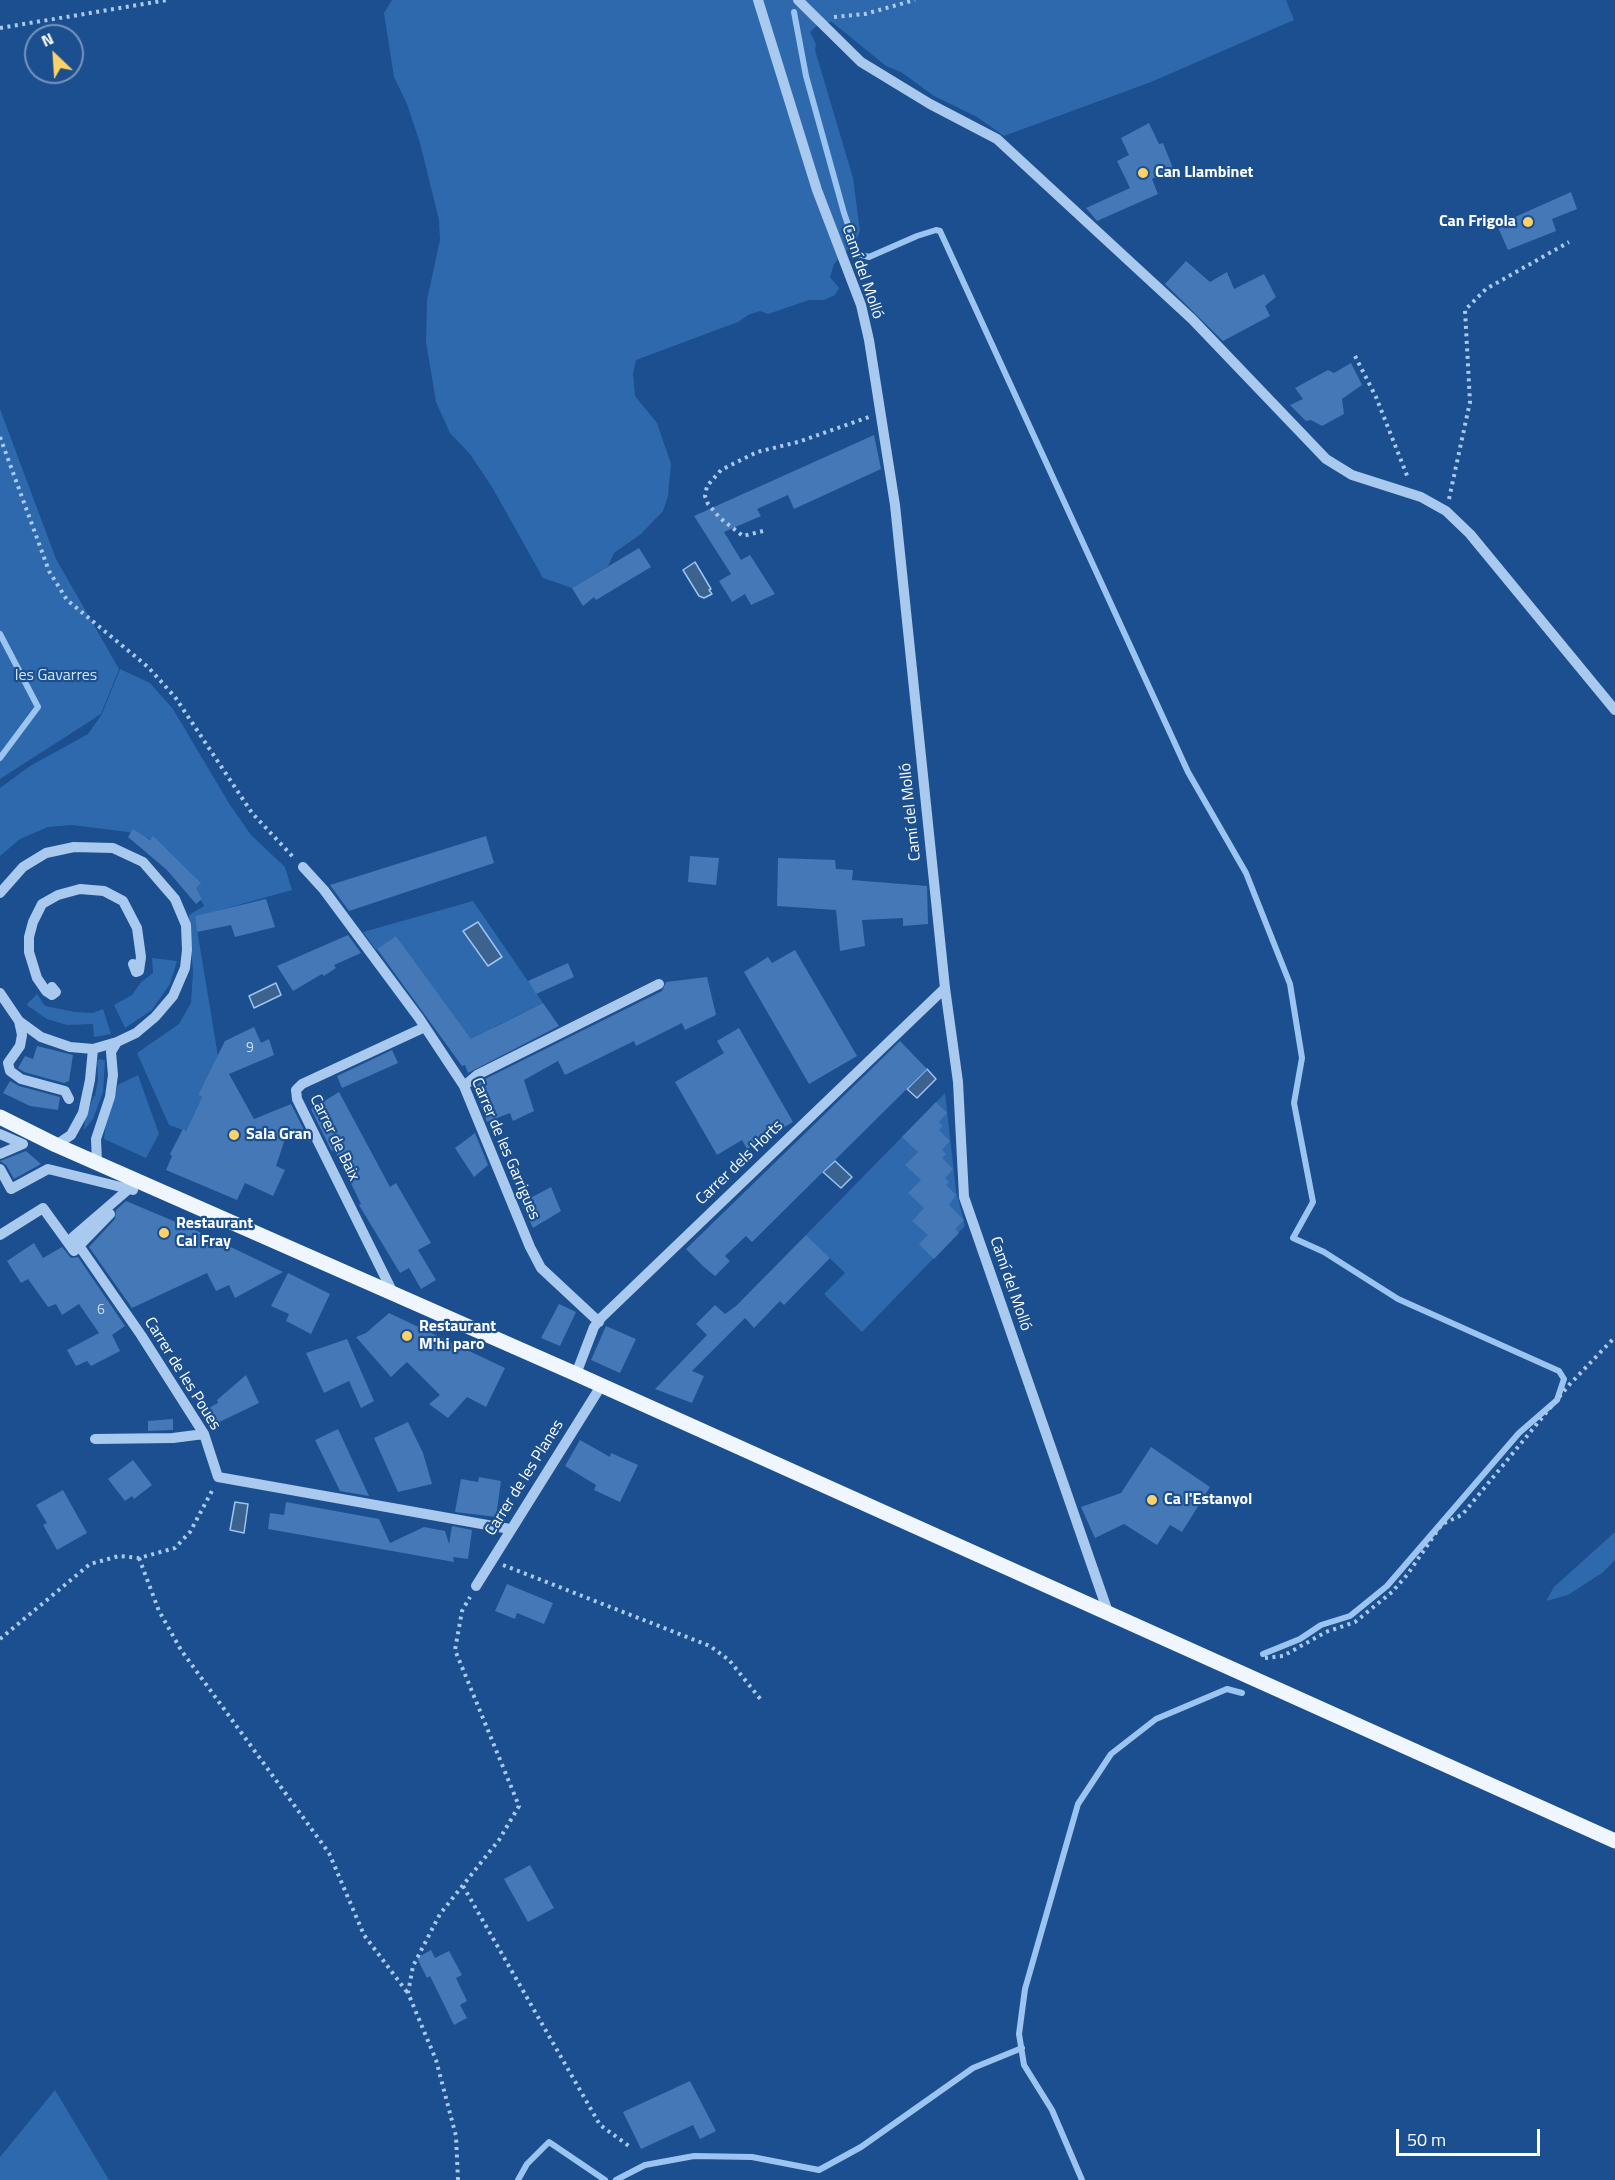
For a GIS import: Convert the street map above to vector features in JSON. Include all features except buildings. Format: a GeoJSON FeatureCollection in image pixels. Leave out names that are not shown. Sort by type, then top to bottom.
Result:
{"type":"FeatureCollection","features":[{"type":"Feature","properties":{"kind":"main road"},"geometry":{"type":"LineString","coordinates":[[0,1117],[56,1145],[97,1162],[134,1185],[576,1374],[1615,1841]]}},
{"type":"Feature","properties":{"kind":"street","name":"Camí del Molló"},"geometry":{"type":"LineString","coordinates":[[758,0],[817,190],[861,305],[881,413],[895,505],[945,988],[958,1082],[964,1197],[1109,1615]]}},
{"type":"Feature","properties":{"kind":"street"},"geometry":{"type":"LineString","coordinates":[[798,0],[861,62],[930,104],[997,139],[1192,319],[1326,459],[1352,475],[1421,497],[1446,511],[1470,534],[1615,710]]}},
{"type":"Feature","properties":{"kind":"street"},"geometry":{"type":"LineString","coordinates":[[0,893],[23,867],[46,853],[74,847],[113,848],[143,862],[157,874],[175,899],[186,925],[185,968],[173,996],[155,1017],[136,1033],[117,1042],[93,1049],[70,1047],[41,1037],[19,1021],[0,993]]}},
{"type":"Feature","properties":{"kind":"street","name":"Carrer de les Garrigues"},"geometry":{"type":"LineString","coordinates":[[303,867],[324,890],[425,1027],[464,1086],[530,1247],[541,1268],[599,1322]]}},
{"type":"Feature","properties":{"kind":"street"},"geometry":{"type":"LineString","coordinates":[[52,987],[56,993],[52,995],[37,978],[29,952],[29,938],[33,922],[42,904],[58,895],[80,889],[104,891],[123,902],[137,928],[141,957],[139,971],[136,972],[133,964]]}},
{"type":"Feature","properties":{"kind":"street"},"geometry":{"type":"LineString","coordinates":[[464,1086],[477,1075],[659,984]]}},
{"type":"Feature","properties":{"kind":"street","name":"Carrer dels Horts"},"geometry":{"type":"LineString","coordinates":[[576,1374],[599,1322],[945,988]]}},
{"type":"Feature","properties":{"kind":"street"},"geometry":{"type":"LineString","coordinates":[[19,1021],[22,1035],[20,1046],[8,1063],[10,1071],[21,1079],[65,1091],[69,1099]]}},
{"type":"Feature","properties":{"kind":"street","name":"Carrer de Baix"},"geometry":{"type":"LineString","coordinates":[[395,1296],[297,1099],[296,1090],[302,1084],[425,1027]]}},
{"type":"Feature","properties":{"kind":"street"},"geometry":{"type":"LineString","coordinates":[[97,1162],[96,1139],[110,1097],[113,1075],[111,1052],[117,1042]]}},
{"type":"Feature","properties":{"kind":"street"},"geometry":{"type":"LineString","coordinates":[[56,1145],[71,1135],[83,1113],[90,1080],[93,1049]]}},
{"type":"Feature","properties":{"kind":"street"},"geometry":{"type":"LineString","coordinates":[[0,1134],[23,1144],[0,1155]]}},
{"type":"Feature","properties":{"kind":"street"},"geometry":{"type":"LineString","coordinates":[[0,1168],[10,1189],[48,1169],[134,1185],[134,1190],[78,1246]]}},
{"type":"Feature","properties":{"kind":"street","name":"Carrer de les Poues"},"geometry":{"type":"LineString","coordinates":[[0,1235],[43,1208],[74,1251],[78,1246],[141,1335],[204,1434],[218,1477]]}},
{"type":"Feature","properties":{"kind":"street","name":"Carrer de les Planes"},"geometry":{"type":"LineString","coordinates":[[476,1587],[601,1386]]}},
{"type":"Feature","properties":{"kind":"street"},"geometry":{"type":"LineString","coordinates":[[95,1439],[173,1438],[204,1434]]}},
{"type":"Feature","properties":{"kind":"street"},"geometry":{"type":"LineString","coordinates":[[218,1477],[510,1529]]}},
{"type":"Feature","properties":{"kind":"path"},"geometry":{"type":"LineString","coordinates":[[0,28],[168,0]]}},
{"type":"Feature","properties":{"kind":"path"},"geometry":{"type":"LineString","coordinates":[[828,18],[866,14],[915,0]]}},
{"type":"Feature","properties":{"kind":"path"},"geometry":{"type":"LineString","coordinates":[[1446,511],[1470,402],[1465,310],[1486,289],[1569,242]]}},
{"type":"Feature","properties":{"kind":"path"},"geometry":{"type":"LineString","coordinates":[[1355,356],[1376,397],[1403,471],[1410,481]]}},
{"type":"Feature","properties":{"kind":"path"},"geometry":{"type":"LineString","coordinates":[[763,531],[743,536],[720,518],[708,504],[705,496],[707,486],[721,470],[757,452],[798,442],[881,413]]}},
{"type":"Feature","properties":{"kind":"path"},"geometry":{"type":"LineString","coordinates":[[0,437],[49,571],[67,600],[148,667],[175,697],[252,813],[303,867]]}},
{"type":"Feature","properties":{"kind":"path"},"geometry":{"type":"LineString","coordinates":[[1265,1658],[1283,1656],[1326,1632],[1355,1622],[1392,1592],[1407,1575],[1442,1524],[1462,1515],[1569,1385],[1615,1337]]}},
{"type":"Feature","properties":{"kind":"path"},"geometry":{"type":"LineString","coordinates":[[0,1639],[90,1564],[119,1556],[139,1558],[175,1548],[190,1532],[218,1477]]}},
{"type":"Feature","properties":{"kind":"path"},"geometry":{"type":"LineString","coordinates":[[139,1558],[159,1611],[181,1650],[329,1853],[364,1935],[408,1993],[436,2060],[456,2136],[458,2180]]}},
{"type":"Feature","properties":{"kind":"path"},"geometry":{"type":"LineString","coordinates":[[492,1561],[710,1646],[729,1660],[762,1701]]}},
{"type":"Feature","properties":{"kind":"path"},"geometry":{"type":"LineString","coordinates":[[408,1993],[413,1966],[440,1914],[499,1840],[519,1806],[455,1650],[462,1611],[476,1587]]}},
{"type":"Feature","properties":{"kind":"path"},"geometry":{"type":"LineString","coordinates":[[463,1886],[600,2125],[628,2146]]}},
{"type":"Feature","properties":{"kind":"green space"},"geometry":{"type":"Polygon","coordinates":[[[392,0],[1286,0],[1294,20],[1151,82],[1004,136],[977,117],[934,96],[901,72],[886,66],[832,22],[820,23],[810,32],[816,44],[815,50],[853,178],[860,231],[855,244],[834,264],[830,277],[839,288],[835,295],[824,300],[809,300],[768,314],[760,311],[738,322],[636,360],[633,374],[635,396],[657,423],[671,464],[668,496],[663,511],[641,534],[614,553],[608,566],[572,588],[543,578],[492,487],[470,454],[450,433],[436,402],[426,342],[427,300],[440,240],[439,220],[420,143],[407,104],[394,77],[384,13],[392,0]]]}},
{"type":"Feature","properties":{"kind":"green space","name":"les Gavarres"},"geometry":{"type":"Polygon","coordinates":[[[0,409],[56,559],[119,669],[101,714],[0,779],[0,409]]]}},
{"type":"Feature","properties":{"kind":"green space"},"geometry":{"type":"Polygon","coordinates":[[[120,669],[150,683],[173,709],[230,805],[251,835],[285,867],[292,890],[195,917],[218,1056],[198,1095],[202,1097],[186,1131],[169,1125],[137,1053],[179,1024],[191,1003],[193,972],[189,915],[204,906],[183,866],[168,851],[148,838],[128,832],[72,825],[48,827],[20,839],[0,856],[0,788],[30,766],[88,734],[102,714],[120,669]]]}},
{"type":"Feature","properties":{"kind":"green space"},"geometry":{"type":"Polygon","coordinates":[[[473,901],[543,1003],[494,1027],[484,1058],[396,936],[376,950],[363,932],[473,901]]]}},
{"type":"Feature","properties":{"kind":"green space"},"geometry":{"type":"Polygon","coordinates":[[[152,958],[177,961],[170,984],[152,1010],[125,1028],[114,1005],[132,995],[141,982],[153,973],[152,958]]]}},
{"type":"Feature","properties":{"kind":"green space"},"geometry":{"type":"Polygon","coordinates":[[[37,994],[45,1006],[93,1013],[103,1009],[111,1034],[94,1037],[93,1024],[67,1025],[47,1019],[27,1004],[37,994]]]}},
{"type":"Feature","properties":{"kind":"green space"},"geometry":{"type":"Polygon","coordinates":[[[101,1059],[105,1061],[103,1092],[93,1119],[84,1130],[85,1118],[98,1080],[97,1060],[101,1059]]]}},
{"type":"Feature","properties":{"kind":"green space"},"geometry":{"type":"Polygon","coordinates":[[[138,1075],[159,1134],[146,1158],[104,1139],[106,1121],[118,1085],[103,1092],[138,1075]]]}},
{"type":"Feature","properties":{"kind":"green space"},"geometry":{"type":"Polygon","coordinates":[[[945,1093],[956,1190],[965,1226],[862,1332],[824,1294],[845,1273],[806,1235],[945,1093]]]}},
{"type":"Feature","properties":{"kind":"green space"},"geometry":{"type":"Polygon","coordinates":[[[1615,1532],[1615,1560],[1602,1573],[1568,1595],[1546,1601],[1554,1587],[1615,1532]]]}},
{"type":"Feature","properties":{"kind":"green space"},"geometry":{"type":"Polygon","coordinates":[[[55,2090],[109,2180],[0,2180],[0,2157],[55,2090]]]}},
{"type":"Feature","properties":{"kind":"shaded area"},"geometry":{"type":"Polygon","coordinates":[[[695,562],[711,589],[709,590],[712,594],[704,598],[699,596],[683,570],[695,562]]]}},
{"type":"Feature","properties":{"kind":"shaded area"},"geometry":{"type":"Polygon","coordinates":[[[478,922],[502,957],[488,966],[463,931],[478,922]]]}},
{"type":"Feature","properties":{"kind":"shaded area"},"geometry":{"type":"Polygon","coordinates":[[[276,983],[281,995],[254,1008],[249,996],[276,983]]]}},
{"type":"Feature","properties":{"kind":"shaded area"},"geometry":{"type":"Polygon","coordinates":[[[927,1069],[936,1079],[917,1098],[907,1089],[927,1069]]]}},
{"type":"Feature","properties":{"kind":"shaded area"},"geometry":{"type":"Polygon","coordinates":[[[835,1161],[852,1177],[841,1188],[823,1172],[835,1161]]]}},
{"type":"Feature","properties":{"kind":"shaded area"},"geometry":{"type":"Polygon","coordinates":[[[235,1502],[248,1504],[244,1533],[230,1530],[235,1502]]]}},
{"type":"Feature","properties":{"kind":"waterway"},"geometry":{"type":"LineString","coordinates":[[794,12],[806,76],[844,213],[858,254],[869,257],[917,236],[936,230],[940,231],[1188,772],[1246,873],[1290,984],[1302,1058],[1294,1103],[1313,1202],[1293,1238],[1324,1252],[1398,1299],[1559,1371],[1564,1379],[1557,1400],[1519,1433],[1387,1586],[1350,1616],[1321,1625],[1300,1639],[1263,1654]]}},
{"type":"Feature","properties":{"kind":"waterway"},"geometry":{"type":"LineString","coordinates":[[0,634],[38,707],[0,758]]}},
{"type":"Feature","properties":{"kind":"waterway"},"geometry":{"type":"LineString","coordinates":[[1082,2180],[1052,2110],[1024,2065],[1019,2034],[1025,1989],[1078,1804],[1111,1754],[1156,1719],[1227,1689],[1242,1693]]}},
{"type":"Feature","properties":{"kind":"waterway"},"geometry":{"type":"LineString","coordinates":[[616,2180],[645,2165],[694,2156],[752,2157],[819,2170],[861,2147],[973,2068],[1022,2048]]}},
{"type":"Feature","properties":{"kind":"waterway"},"geometry":{"type":"LineString","coordinates":[[518,2180],[527,2164],[549,2142],[605,2180]]}},
{"type":"Feature","properties":{"kind":"place","name":"Can Llambinet"},"geometry":{"type":"Point","coordinates":[1143,173]}},
{"type":"Feature","properties":{"kind":"place","name":"Can Frigola"},"geometry":{"type":"Point","coordinates":[1528,222]}},
{"type":"Feature","properties":{"kind":"place","name":"Sala Gran"},"geometry":{"type":"Point","coordinates":[234,1135]}},
{"type":"Feature","properties":{"kind":"place","name":"Restaurant Cal Fray"},"geometry":{"type":"Point","coordinates":[164,1233]}},
{"type":"Feature","properties":{"kind":"place","name":"Restaurant M'hi paro"},"geometry":{"type":"Point","coordinates":[407,1336]}},
{"type":"Feature","properties":{"kind":"place","name":"Ca l'Estanyol"},"geometry":{"type":"Point","coordinates":[1152,1500]}}]}
